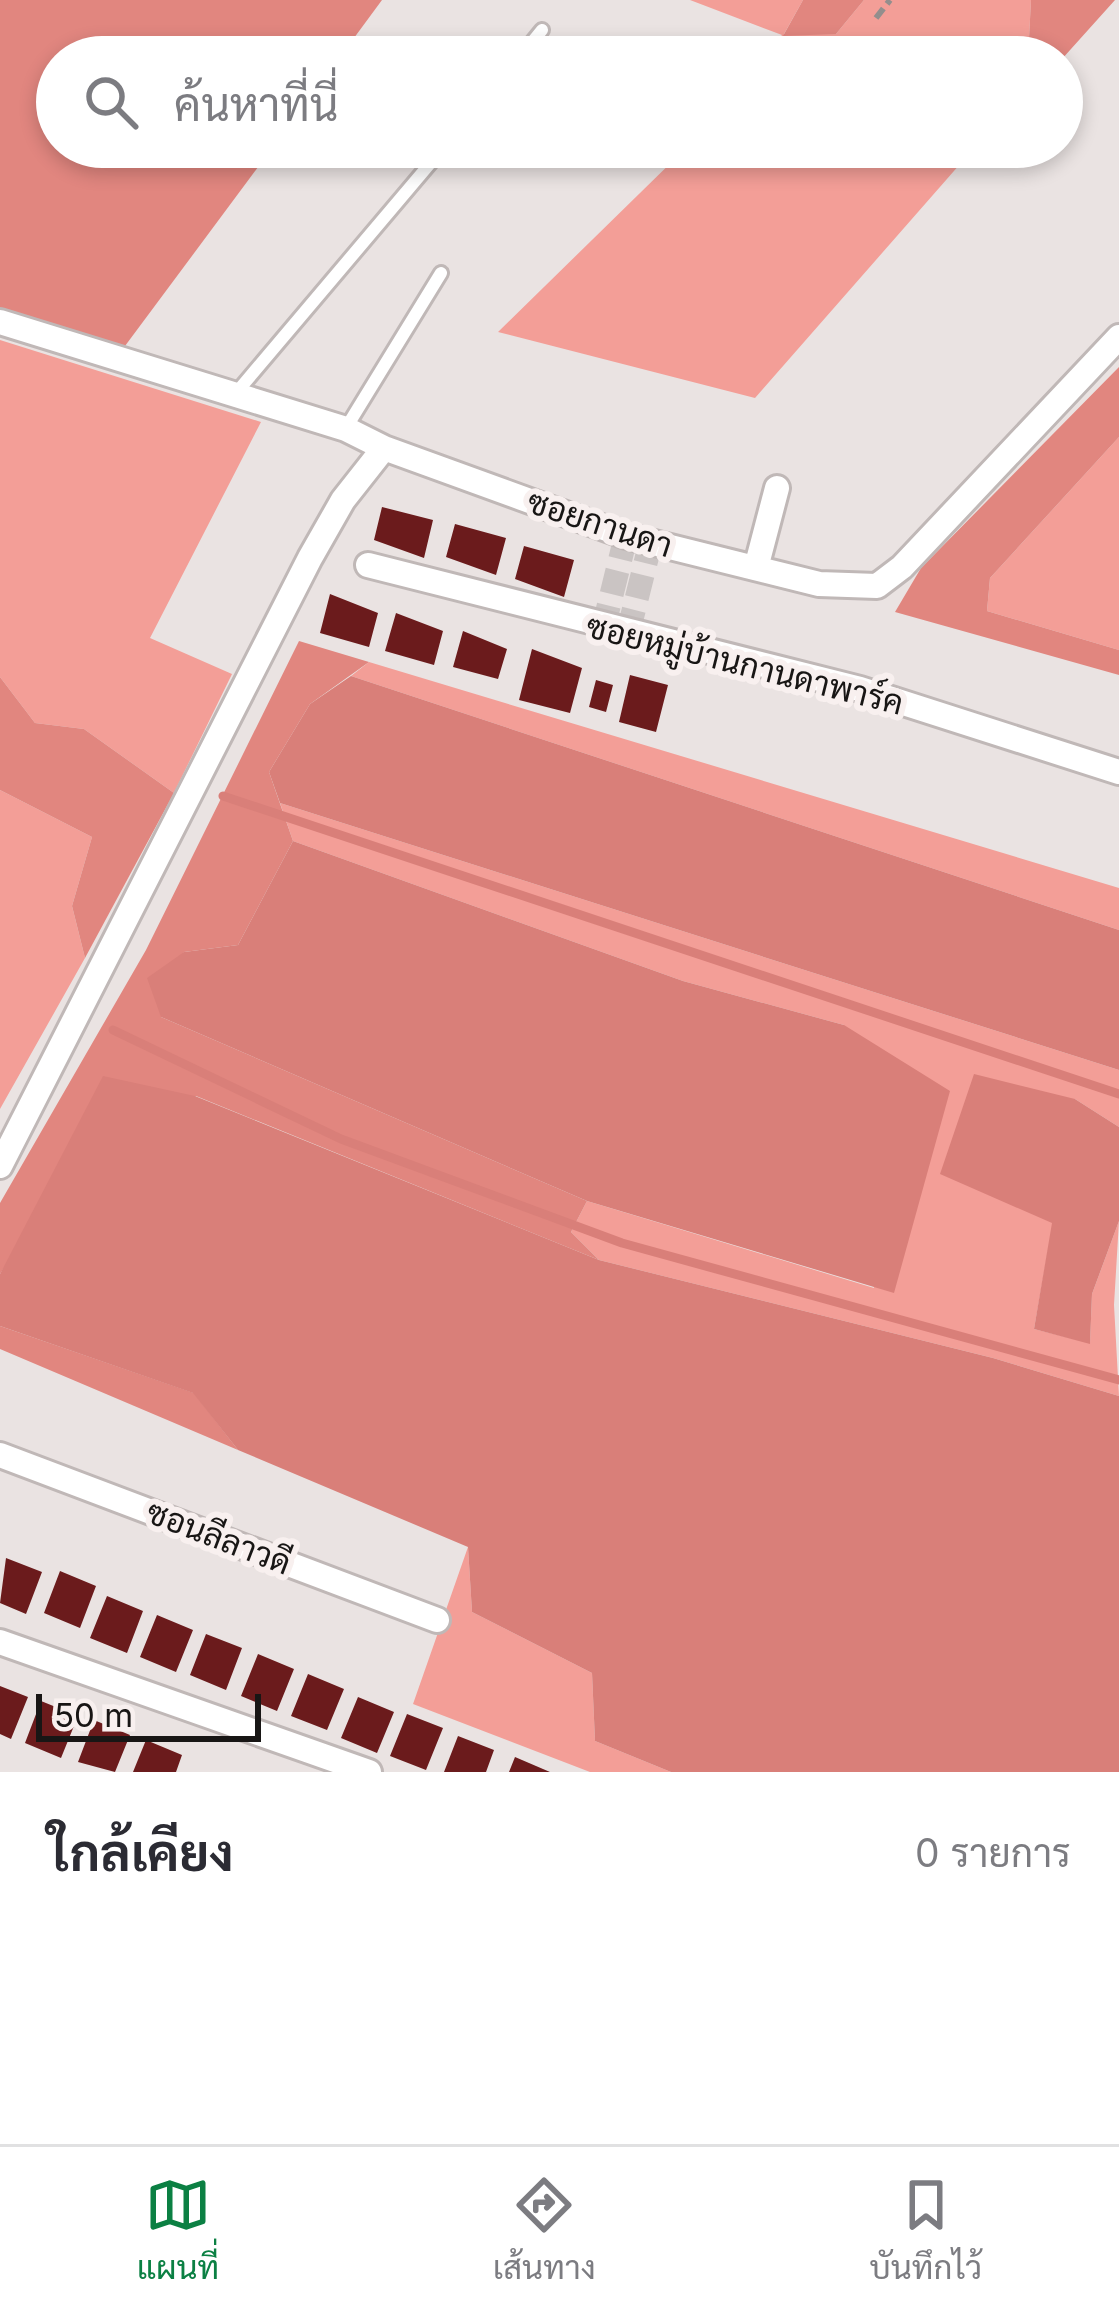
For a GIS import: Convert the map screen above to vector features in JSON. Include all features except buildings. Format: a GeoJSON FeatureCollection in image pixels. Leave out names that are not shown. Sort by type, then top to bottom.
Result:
{"type":"FeatureCollection","features":[{"type":"Feature","properties":{"kind":"street","name":"ซอยกานดา"},"geometry":{"type":"LineString","coordinates":[[0,322],[346,429],[384,448],[626,536],[819,584],[877,586],[902,567],[1119,337]]}},
{"type":"Feature","properties":{"kind":"street"},"geometry":{"type":"LineString","coordinates":[[0,1166],[310,558],[343,500],[384,448]]}},
{"type":"Feature","properties":{"kind":"street"},"geometry":{"type":"LineString","coordinates":[[756,568],[777,488]]}},
{"type":"Feature","properties":{"kind":"street","name":"ซอยหมู่บ้านกานดาพาร์ค"},"geometry":{"type":"LineString","coordinates":[[368,565],[860,689],[1119,772]]}},
{"type":"Feature","properties":{"kind":"street","name":"ซอนลีลาวดี"},"geometry":{"type":"LineString","coordinates":[[0,1455],[437,1620]]}},
{"type":"Feature","properties":{"kind":"street"},"geometry":{"type":"LineString","coordinates":[[0,1642],[368,1772]]}},
{"type":"Feature","properties":{"kind":"lane"},"geometry":{"type":"LineString","coordinates":[[537,36],[542,30]]}},
{"type":"Feature","properties":{"kind":"lane"},"geometry":{"type":"LineString","coordinates":[[236,394],[426,168]]}},
{"type":"Feature","properties":{"kind":"lane"},"geometry":{"type":"LineString","coordinates":[[346,429],[441,273]]}},
{"type":"Feature","properties":{"kind":"path"},"geometry":{"type":"LineString","coordinates":[[876,18],[890,0]]}},
{"type":"Feature","properties":{"kind":"shaded area"},"geometry":{"type":"Polygon","coordinates":[[[0,0],[382,0],[355,36],[36,36],[36,168],[257,168],[125,346],[0,309],[0,0]]]}},
{"type":"Feature","properties":{"kind":"shaded area"},"geometry":{"type":"Polygon","coordinates":[[[690,0],[803,0],[784,34],[836,34],[864,0],[1031,0],[1029,36],[782,35],[690,0]]]}},
{"type":"Feature","properties":{"kind":"shaded area"},"geometry":{"type":"Polygon","coordinates":[[[803,0],[864,0],[836,34],[783,36],[803,0]]]}},
{"type":"Feature","properties":{"kind":"shaded area"},"geometry":{"type":"Polygon","coordinates":[[[1031,0],[1115,0],[1083,36],[1029,36],[1031,0]]]}},
{"type":"Feature","properties":{"kind":"shaded area"},"geometry":{"type":"Polygon","coordinates":[[[666,168],[957,168],[755,398],[498,332],[666,168]]]}},
{"type":"Feature","properties":{"kind":"shaded area"},"geometry":{"type":"Polygon","coordinates":[[[0,340],[261,422],[150,638],[232,674],[174,793],[84,729],[35,723],[0,677],[0,340]]]}},
{"type":"Feature","properties":{"kind":"shaded area"},"geometry":{"type":"Polygon","coordinates":[[[1119,367],[1119,437],[990,578],[987,611],[1119,650],[1119,675],[895,612],[921,568],[1119,367]]]}},
{"type":"Feature","properties":{"kind":"shaded area"},"geometry":{"type":"Polygon","coordinates":[[[1119,437],[1119,650],[987,611],[990,578],[1119,437]]]}},
{"type":"Feature","properties":{"kind":"shaded area"},"geometry":{"type":"Polygon","coordinates":[[[299,641],[369,662],[310,704],[269,772],[293,841],[238,945],[184,952],[161,1017],[587,1201],[571,1232],[599,1260],[196,1096],[29,1228],[0,1274],[0,1203],[146,950],[299,641]]]}},
{"type":"Feature","properties":{"kind":"shaded area"},"geometry":{"type":"Polygon","coordinates":[[[369,662],[1119,888],[1119,930],[351,676],[369,662]]]}},
{"type":"Feature","properties":{"kind":"shaded area"},"geometry":{"type":"Polygon","coordinates":[[[351,676],[1119,930],[1119,1070],[280,803],[269,772],[310,704],[351,676]]]}},
{"type":"Feature","properties":{"kind":"shaded area"},"geometry":{"type":"Polygon","coordinates":[[[0,677],[35,723],[84,729],[174,793],[85,958],[72,906],[92,837],[0,790],[0,677]]]}},
{"type":"Feature","properties":{"kind":"shaded area"},"geometry":{"type":"Polygon","coordinates":[[[0,790],[92,837],[72,906],[85,958],[0,1109],[0,790]]]}},
{"type":"Feature","properties":{"kind":"shaded area"},"geometry":{"type":"Polygon","coordinates":[[[280,803],[1119,1070],[1119,1127],[1075,1099],[1034,1329],[1090,1343],[1092,1294],[1119,1221],[1114,1305],[1119,1396],[993,1358],[599,1260],[571,1232],[587,1201],[874,1288],[844,1025],[683,981],[293,841],[280,803]]]}},
{"type":"Feature","properties":{"kind":"shaded area"},"geometry":{"type":"Polygon","coordinates":[[[293,841],[683,981],[844,1025],[950,1091],[894,1293],[587,1201],[161,1017],[147,978],[184,952],[238,945],[293,841]]]}},
{"type":"Feature","properties":{"kind":"shaded area"},"geometry":{"type":"Polygon","coordinates":[[[974,1074],[1075,1099],[1119,1127],[1119,1221],[1092,1294],[1090,1344],[1034,1329],[1052,1223],[940,1174],[974,1074]]]}},
{"type":"Feature","properties":{"kind":"shaded area"},"geometry":{"type":"Polygon","coordinates":[[[103,1076],[195,1096],[599,1260],[993,1358],[1119,1396],[1119,1772],[671,1772],[595,1741],[592,1673],[472,1612],[468,1547],[238,1450],[193,1393],[0,1326],[0,1274],[103,1076]]]}},
{"type":"Feature","properties":{"kind":"shaded area"},"geometry":{"type":"Polygon","coordinates":[[[0,1326],[194,1393],[238,1450],[0,1349],[0,1326]]]}},
{"type":"Feature","properties":{"kind":"shaded area"},"geometry":{"type":"Polygon","coordinates":[[[468,1547],[472,1612],[592,1673],[595,1741],[671,1772],[590,1772],[413,1704],[468,1547]]]}},
{"type":"Feature","properties":{"kind":"waterway"},"geometry":{"type":"LineString","coordinates":[[223,796],[1119,1094]]}},
{"type":"Feature","properties":{"kind":"waterway"},"geometry":{"type":"LineString","coordinates":[[113,1030],[341,1139],[622,1243],[1119,1380]]}},
{"type":"Feature","properties":{"kind":"tunnel"},"geometry":{"type":"LineString","coordinates":[[603,629],[626,536]]}},
{"type":"Feature","properties":{"kind":"tunnel"},"geometry":{"type":"LineString","coordinates":[[628,633],[651,541]]}}]}
